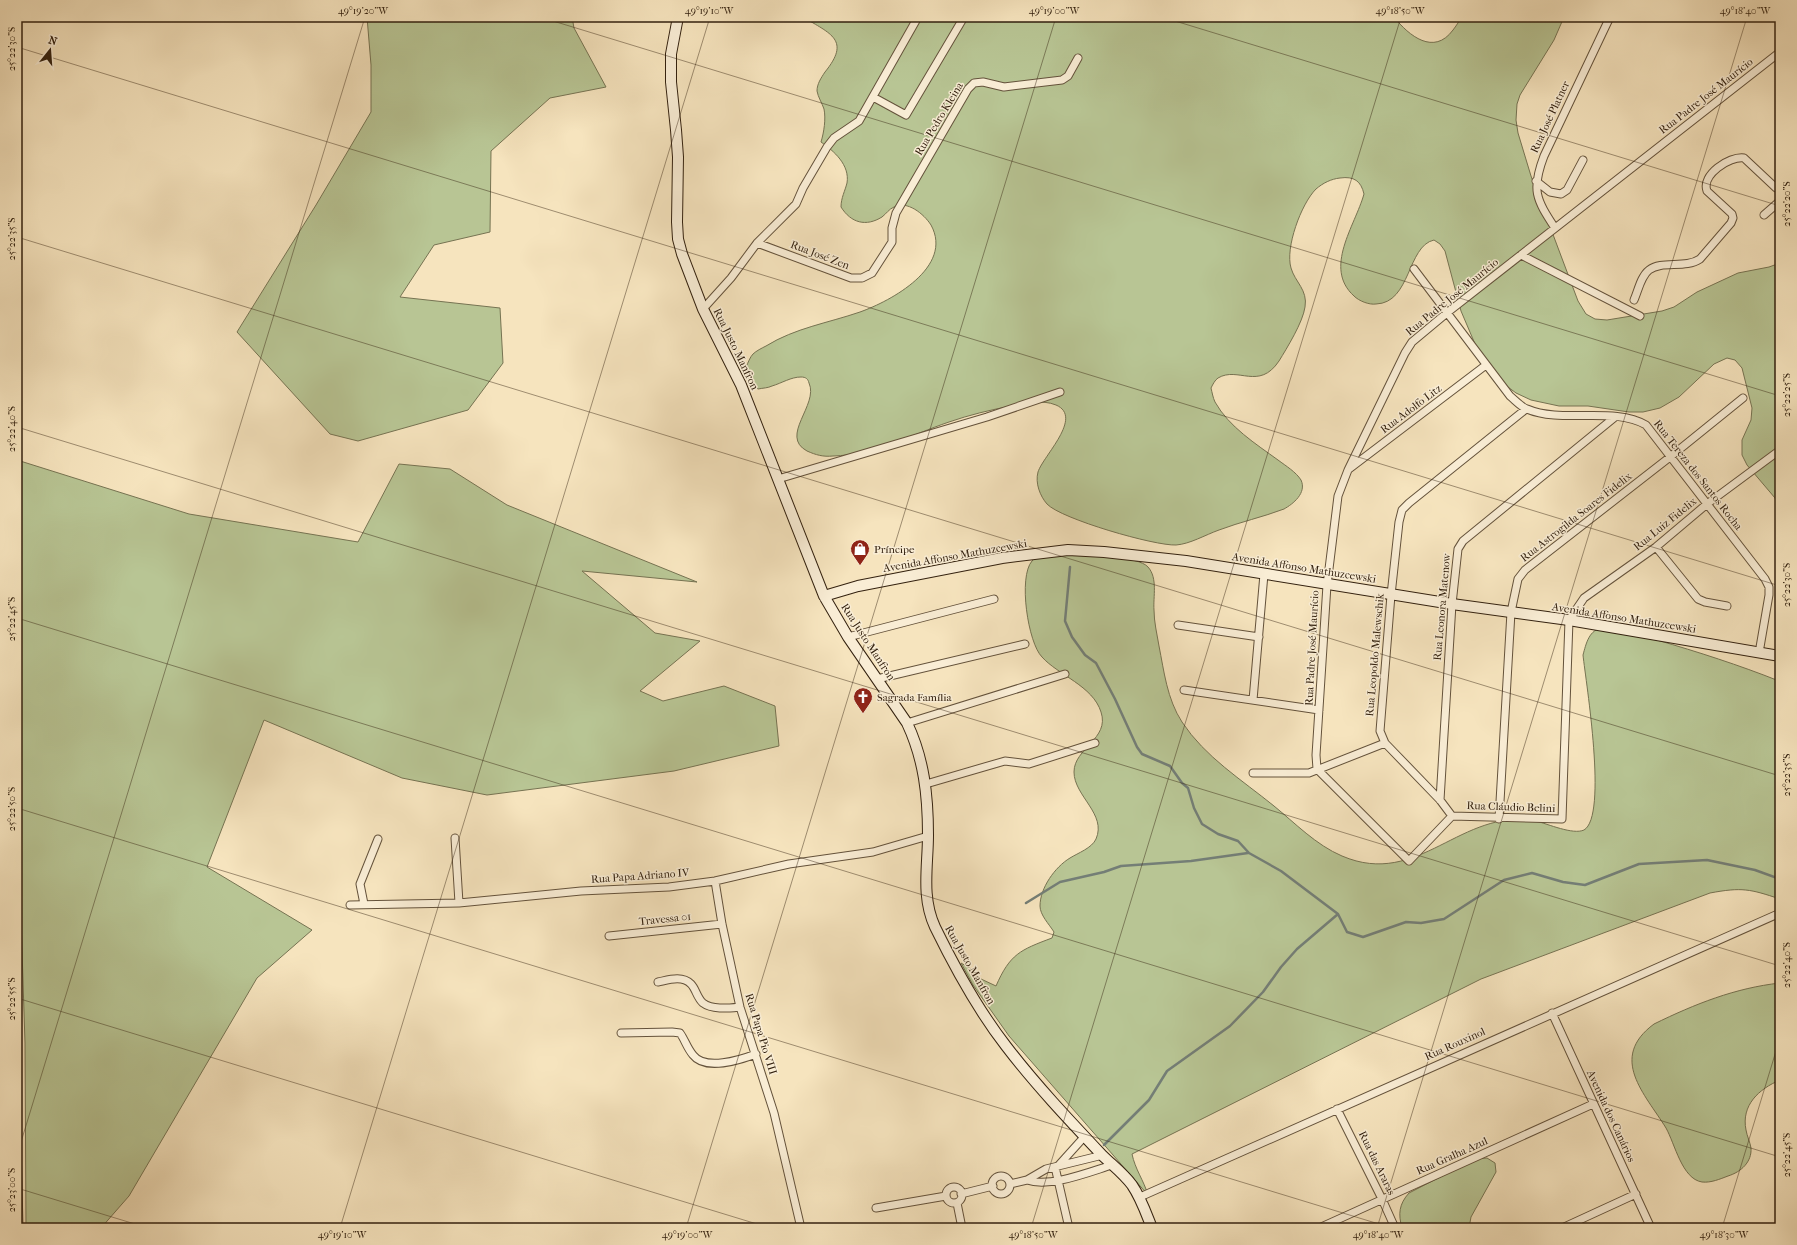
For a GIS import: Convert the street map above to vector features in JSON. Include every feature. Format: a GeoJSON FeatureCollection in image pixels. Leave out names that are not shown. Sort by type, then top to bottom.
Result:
{"type":"FeatureCollection","features":[{"type":"Feature","properties":{"kind":"main road","name":"Rua Justo Manfron"},"geometry":{"type":"LineString","coordinates":[[678,17],[671,54],[671,82],[676,130],[678,239],[682,254],[704,308],[742,385],[824,596],[848,637],[907,723],[919,752],[926,784],[928,836],[925,882],[927,899],[934,925],[960,976],[1005,1046],[1085,1136],[1131,1184],[1140,1197],[1152,1228]]}},
{"type":"Feature","properties":{"kind":"main road","name":"Avenida Affonso Mathuzcewski"},"geometry":{"type":"LineString","coordinates":[[824,596],[858,586],[1002,558],[1068,550],[1104,552],[1186,561],[1391,595],[1569,620],[1780,656]]}},
{"type":"Feature","properties":{"kind":"street"},"geometry":{"type":"LineString","coordinates":[[704,308],[731,278],[757,243],[800,200],[803,188],[827,146],[834,138],[859,121],[918,17]]}},
{"type":"Feature","properties":{"kind":"street"},"geometry":{"type":"LineString","coordinates":[[873,97],[906,115],[964,17]]}},
{"type":"Feature","properties":{"kind":"street","name":"Rua José Platner"},"geometry":{"type":"LineString","coordinates":[[1555,228],[1542,208],[1538,198],[1536,181],[1544,156],[1610,17]]}},
{"type":"Feature","properties":{"kind":"street","name":"Rua Padre José Maurício"},"geometry":{"type":"LineString","coordinates":[[1317,769],[1316,755],[1327,584],[1338,496],[1348,470],[1405,352],[1412,342],[1448,312],[1780,52]]}},
{"type":"Feature","properties":{"kind":"street","name":"Rua Pedro Kleina"},"geometry":{"type":"LineString","coordinates":[[892,228],[896,213],[968,89],[974,83],[983,82],[1004,87],[1062,80],[1068,76],[1078,58]]}},
{"type":"Feature","properties":{"kind":"street"},"geometry":{"type":"LineString","coordinates":[[1634,300],[1645,275],[1649,270],[1655,267],[1694,263],[1732,223],[1732,214],[1707,191],[1706,187],[1706,183],[1718,167],[1724,162],[1738,157],[1744,158],[1776,188],[1780,184]]}},
{"type":"Feature","properties":{"kind":"street"},"geometry":{"type":"LineString","coordinates":[[1536,181],[1550,192],[1561,194],[1567,190],[1583,160]]}},
{"type":"Feature","properties":{"kind":"street"},"geometry":{"type":"LineString","coordinates":[[1764,215],[1780,201]]}},
{"type":"Feature","properties":{"kind":"street","name":"Rua José Zen"},"geometry":{"type":"LineString","coordinates":[[757,243],[851,278],[862,278],[872,273],[892,242],[892,228]]}},
{"type":"Feature","properties":{"kind":"street"},"geometry":{"type":"LineString","coordinates":[[1521,255],[1640,316]]}},
{"type":"Feature","properties":{"kind":"street","name":"Rua Tereza dos Santos Rocha"},"geometry":{"type":"LineString","coordinates":[[1414,269],[1510,396],[1526,409],[1544,414],[1632,419],[1646,425],[1765,579],[1769,587],[1760,653]]}},
{"type":"Feature","properties":{"kind":"street","name":"Rua Adolfo Litz"},"geometry":{"type":"LineString","coordinates":[[1348,470],[1486,365]]}},
{"type":"Feature","properties":{"kind":"street"},"geometry":{"type":"LineString","coordinates":[[778,479],[988,417],[1060,392]]}},
{"type":"Feature","properties":{"kind":"street","name":"Rua Astrogilda Soares Fidelix"},"geometry":{"type":"LineString","coordinates":[[1499,819],[1511,612],[1518,579],[1525,570],[1670,458],[1743,398]]}},
{"type":"Feature","properties":{"kind":"street","name":"Rua Leopoldo Malewschik"},"geometry":{"type":"LineString","coordinates":[[1385,743],[1380,731],[1391,595],[1399,522],[1402,510],[1526,409]]}},
{"type":"Feature","properties":{"kind":"street","name":"Rua Leonora Matenow"},"geometry":{"type":"LineString","coordinates":[[1440,800],[1452,604],[1458,549],[1463,541],[1615,417]]}},
{"type":"Feature","properties":{"kind":"street","name":"Rua Luiz Fidelix"},"geometry":{"type":"LineString","coordinates":[[1569,620],[1584,598],[1656,547],[1707,504],[1780,450]]}},
{"type":"Feature","properties":{"kind":"street"},"geometry":{"type":"LineString","coordinates":[[1656,547],[1698,599],[1705,602],[1727,606]]}},
{"type":"Feature","properties":{"kind":"street"},"geometry":{"type":"LineString","coordinates":[[1253,700],[1264,574]]}},
{"type":"Feature","properties":{"kind":"street"},"geometry":{"type":"LineString","coordinates":[[848,637],[994,599]]}},
{"type":"Feature","properties":{"kind":"street","name":"Rua Cláudio Belini"},"geometry":{"type":"LineString","coordinates":[[1317,769],[1409,862],[1452,816],[1499,819],[1562,819],[1569,620]]}},
{"type":"Feature","properties":{"kind":"street"},"geometry":{"type":"LineString","coordinates":[[1178,625],[1259,637]]}},
{"type":"Feature","properties":{"kind":"street"},"geometry":{"type":"LineString","coordinates":[[877,679],[1026,644]]}},
{"type":"Feature","properties":{"kind":"street"},"geometry":{"type":"LineString","coordinates":[[907,723],[1065,674]]}},
{"type":"Feature","properties":{"kind":"street"},"geometry":{"type":"LineString","coordinates":[[1184,690],[1319,710]]}},
{"type":"Feature","properties":{"kind":"street"},"geometry":{"type":"LineString","coordinates":[[926,784],[1005,760],[1029,764],[1095,743]]}},
{"type":"Feature","properties":{"kind":"street"},"geometry":{"type":"LineString","coordinates":[[1253,772],[1302,774],[1385,743],[1440,800],[1452,816]]}},
{"type":"Feature","properties":{"kind":"street","name":"Rua Papa Adriano IV"},"geometry":{"type":"LineString","coordinates":[[350,905],[459,903],[581,891],[669,887],[715,881],[789,864],[873,852],[928,836]]}},
{"type":"Feature","properties":{"kind":"street"},"geometry":{"type":"LineString","coordinates":[[455,838],[459,903]]}},
{"type":"Feature","properties":{"kind":"street"},"geometry":{"type":"LineString","coordinates":[[364,904],[360,884],[378,839]]}},
{"type":"Feature","properties":{"kind":"street","name":"Rua Papa Pio VIII"},"geometry":{"type":"LineString","coordinates":[[715,881],[722,924],[740,1007],[782,1140],[801,1228]]}},
{"type":"Feature","properties":{"kind":"street","name":"Rua Rouxinol"},"geometry":{"type":"LineString","coordinates":[[1140,1197],[1780,913]]}},
{"type":"Feature","properties":{"kind":"street","name":"Travessa 01"},"geometry":{"type":"LineString","coordinates":[[609,936],[722,924]]}},
{"type":"Feature","properties":{"kind":"street"},"geometry":{"type":"LineString","coordinates":[[658,982],[675,978],[684,980],[691,984],[703,1003],[715,1007],[740,1007]]}},
{"type":"Feature","properties":{"kind":"street","name":"Avenida dos Canários"},"geometry":{"type":"LineString","coordinates":[[1552,1013],[1651,1228]]}},
{"type":"Feature","properties":{"kind":"street"},"geometry":{"type":"LineString","coordinates":[[622,1033],[680,1033],[693,1056],[700,1061],[729,1063],[756,1054]]}},
{"type":"Feature","properties":{"kind":"street","name":"Rua Gralha Azul"},"geometry":{"type":"LineString","coordinates":[[1319,1228],[1593,1104]]}},
{"type":"Feature","properties":{"kind":"street","name":"Rua das Araras"},"geometry":{"type":"LineString","coordinates":[[1337,1109],[1395,1228]]}},
{"type":"Feature","properties":{"kind":"street"},"geometry":{"type":"LineString","coordinates":[[1056,1166],[1085,1136]]}},
{"type":"Feature","properties":{"kind":"street"},"geometry":{"type":"LineString","coordinates":[[17,1144],[19,1228]]}},
{"type":"Feature","properties":{"kind":"street"},"geometry":{"type":"LineString","coordinates":[[1010,1184],[1026,1180],[1037,1172],[1056,1166],[1103,1155]]}},
{"type":"Feature","properties":{"kind":"street"},"geometry":{"type":"LineString","coordinates":[[1026,1180],[1038,1183],[1112,1165]]}},
{"type":"Feature","properties":{"kind":"street"},"geometry":{"type":"LineString","coordinates":[[1056,1166],[1069,1228]]}},
{"type":"Feature","properties":{"kind":"street"},"geometry":{"type":"LineString","coordinates":[[1000,1176],[1006,1178],[1010,1184],[1008,1191],[1003,1194],[995,1192],[993,1186],[995,1179],[1000,1176]]}},
{"type":"Feature","properties":{"kind":"street"},"geometry":{"type":"LineString","coordinates":[[961,1194],[993,1186]]}},
{"type":"Feature","properties":{"kind":"street"},"geometry":{"type":"LineString","coordinates":[[953,1188],[959,1190],[961,1199],[957,1203],[949,1202],[946,1196],[947,1191],[953,1188]]}},
{"type":"Feature","properties":{"kind":"street"},"geometry":{"type":"LineString","coordinates":[[1562,1228],[1636,1194]]}},
{"type":"Feature","properties":{"kind":"street"},"geometry":{"type":"LineString","coordinates":[[876,1208],[946,1196]]}},
{"type":"Feature","properties":{"kind":"street"},"geometry":{"type":"LineString","coordinates":[[957,1203],[962,1228]]}},
{"type":"Feature","properties":{"kind":"green space"},"geometry":{"type":"Polygon","coordinates":[[[367,17],[572,17],[574,28],[606,87],[550,98],[491,151],[490,232],[434,245],[400,297],[500,308],[503,363],[468,410],[358,441],[330,434],[237,332],[316,205],[371,112],[371,65],[367,17]]]}},
{"type":"Feature","properties":{"kind":"green space"},"geometry":{"type":"Polygon","coordinates":[[[803,17],[1394,17],[1414,36],[1430,42],[1438,42],[1446,38],[1461,17],[1564,17],[1554,40],[1520,95],[1517,104],[1516,120],[1518,133],[1531,176],[1578,301],[1586,314],[1595,319],[1607,320],[1662,311],[1674,307],[1697,292],[1738,273],[1769,267],[1780,263],[1780,512],[1775,498],[1747,465],[1742,455],[1742,440],[1751,420],[1752,408],[1742,368],[1735,360],[1727,358],[1714,364],[1679,397],[1660,408],[1643,412],[1629,412],[1588,406],[1559,406],[1531,400],[1516,393],[1504,384],[1478,351],[1461,311],[1445,251],[1440,244],[1434,240],[1425,244],[1418,252],[1403,285],[1396,294],[1387,301],[1376,304],[1364,302],[1354,296],[1345,285],[1341,273],[1341,260],[1344,246],[1364,194],[1359,183],[1356,180],[1349,178],[1333,179],[1316,189],[1310,196],[1300,215],[1292,238],[1290,259],[1293,273],[1305,296],[1305,307],[1298,327],[1279,361],[1264,375],[1226,375],[1218,378],[1211,388],[1215,402],[1235,427],[1294,472],[1301,480],[1301,494],[1295,501],[1284,509],[1227,527],[1187,543],[1176,545],[1149,541],[1130,536],[1088,524],[1070,517],[1047,504],[1040,493],[1037,481],[1038,472],[1041,465],[1059,437],[1064,427],[1066,418],[1063,411],[1056,405],[1045,402],[1034,402],[1011,406],[972,415],[949,422],[892,444],[863,452],[848,455],[826,456],[817,455],[807,451],[799,445],[797,437],[798,429],[811,392],[808,380],[804,377],[797,377],[769,387],[758,389],[749,382],[746,367],[751,357],[759,350],[788,335],[873,307],[902,291],[916,280],[927,268],[934,255],[936,240],[931,225],[928,221],[915,209],[910,207],[899,205],[876,220],[870,222],[859,222],[849,217],[841,207],[842,198],[847,183],[846,170],[844,164],[836,154],[821,142],[825,113],[817,91],[821,79],[833,61],[837,45],[829,33],[803,17]]]}},
{"type":"Feature","properties":{"kind":"green space"},"geometry":{"type":"Polygon","coordinates":[[[17,460],[189,514],[358,542],[399,464],[450,469],[507,505],[697,582],[582,571],[655,633],[700,641],[640,691],[663,701],[724,686],[775,706],[779,746],[674,771],[487,795],[402,778],[264,720],[207,867],[312,930],[257,978],[129,1196],[101,1228],[26,1228],[25,1043],[17,794],[17,460]]]}},
{"type":"Feature","properties":{"kind":"green space"},"geometry":{"type":"Polygon","coordinates":[[[1066,553],[1134,560],[1143,563],[1148,567],[1151,571],[1154,582],[1155,624],[1169,694],[1177,713],[1191,735],[1213,757],[1323,846],[1342,856],[1369,863],[1394,862],[1417,856],[1485,825],[1509,820],[1536,821],[1574,831],[1584,830],[1591,820],[1594,801],[1595,776],[1594,748],[1583,655],[1585,646],[1591,634],[1598,629],[1616,628],[1630,631],[1718,659],[1779,681],[1780,899],[1746,890],[1730,890],[1710,893],[1481,979],[1132,1154],[1135,1165],[1148,1195],[1009,1036],[973,985],[961,963],[971,969],[981,979],[996,986],[1006,967],[1017,954],[1052,938],[1054,932],[1040,909],[1041,899],[1046,885],[1054,872],[1064,862],[1088,848],[1096,839],[1098,830],[1097,821],[1094,813],[1075,781],[1074,772],[1079,756],[1101,729],[1101,712],[1091,695],[1042,657],[1037,650],[1026,610],[1026,581],[1028,569],[1032,561],[1043,555],[1066,553]]]}},
{"type":"Feature","properties":{"kind":"green space"},"geometry":{"type":"Polygon","coordinates":[[[1780,983],[1780,1080],[1759,1093],[1753,1099],[1746,1113],[1746,1132],[1751,1148],[1750,1158],[1745,1166],[1733,1174],[1709,1182],[1702,1182],[1689,1175],[1684,1168],[1666,1128],[1641,1089],[1635,1076],[1632,1063],[1634,1050],[1640,1037],[1654,1024],[1669,1017],[1731,993],[1763,985],[1780,983]]]}},
{"type":"Feature","properties":{"kind":"green space"},"geometry":{"type":"Polygon","coordinates":[[[1487,1158],[1495,1163],[1496,1172],[1471,1217],[1469,1228],[1402,1228],[1400,1209],[1403,1201],[1409,1193],[1475,1159],[1487,1158]]]}},
{"type":"Feature","properties":{"kind":"waterway"},"geometry":{"type":"LineString","coordinates":[[1070,567],[1065,621],[1072,637],[1085,655],[1096,663],[1115,699],[1137,747],[1142,754],[1170,766],[1182,783],[1188,788],[1194,808],[1202,824],[1218,834],[1238,841],[1249,853],[1281,871],[1338,914],[1347,932],[1363,937],[1406,922],[1421,923],[1444,919],[1504,880],[1532,873],[1563,882],[1585,885],[1639,864],[1707,860],[1755,870],[1780,879]]}},
{"type":"Feature","properties":{"kind":"waterway"},"geometry":{"type":"LineString","coordinates":[[1026,903],[1060,882],[1104,872],[1121,866],[1191,861],[1248,853]]}},
{"type":"Feature","properties":{"kind":"waterway"},"geometry":{"type":"LineString","coordinates":[[1104,1145],[1149,1100],[1167,1071],[1230,1026],[1263,992],[1281,967],[1297,949],[1338,914]]}},
{"type":"Feature","properties":{"kind":"place","name":"Príncipe"},"geometry":{"type":"Point","coordinates":[860,566]}},
{"type":"Feature","properties":{"kind":"place","name":"Sagrada Família"},"geometry":{"type":"Point","coordinates":[863,714]}}]}
